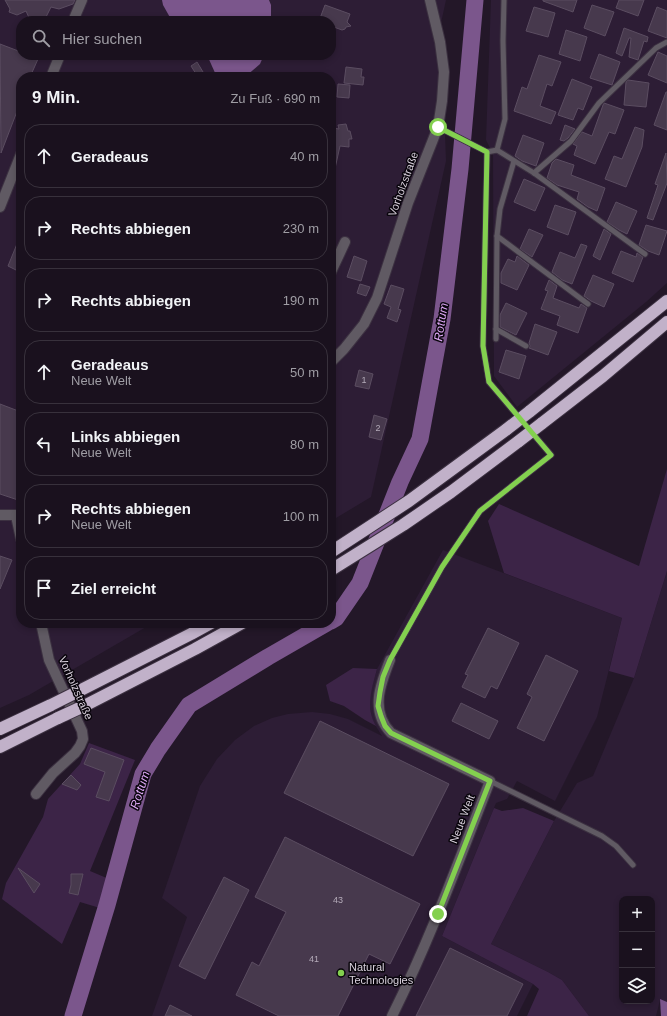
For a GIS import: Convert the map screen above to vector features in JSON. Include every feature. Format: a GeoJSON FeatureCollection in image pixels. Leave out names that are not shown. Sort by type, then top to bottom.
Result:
{"type":"FeatureCollection","features":[{"type":"Feature","properties":{"kind":"highway"},"geometry":{"type":"LineString","coordinates":[[336,549],[409,501],[507,429],[667,301]]}},
{"type":"Feature","properties":{"kind":"highway"},"geometry":{"type":"LineString","coordinates":[[336,567],[403,525],[451,492],[603,376],[667,322]]}},
{"type":"Feature","properties":{"kind":"highway"},"geometry":{"type":"LineString","coordinates":[[0,729],[77,692],[202,628]]}},
{"type":"Feature","properties":{"kind":"highway"},"geometry":{"type":"LineString","coordinates":[[0,747],[84,706],[233,628]]}},
{"type":"Feature","properties":{"kind":"street"},"geometry":{"type":"LineString","coordinates":[[75,16],[82,0]]}},
{"type":"Feature","properties":{"kind":"street","name":"Vorholzstraße"},"geometry":{"type":"LineString","coordinates":[[336,357],[344,350],[364,324],[378,298],[408,203],[438,127],[444,72],[440,42],[430,0]]}},
{"type":"Feature","properties":{"kind":"street"},"geometry":{"type":"LineString","coordinates":[[53,72],[58,60]]}},
{"type":"Feature","properties":{"kind":"street"},"geometry":{"type":"LineString","coordinates":[[0,207],[16,167]]}},
{"type":"Feature","properties":{"kind":"street"},"geometry":{"type":"LineString","coordinates":[[336,261],[345,242]]}},
{"type":"Feature","properties":{"kind":"street"},"geometry":{"type":"LineString","coordinates":[[0,515],[16,515]]}},
{"type":"Feature","properties":{"kind":"street","name":"Vorholzstraße"},"geometry":{"type":"LineString","coordinates":[[36,794],[53,773],[75,752],[83,739],[82,731],[49,660],[41,628]]}},
{"type":"Feature","properties":{"kind":"street"},"geometry":{"type":"LineString","coordinates":[[390,660],[383,677],[378,706],[385,726],[391,733],[490,781]]}},
{"type":"Feature","properties":{"kind":"street","name":"Neue Welt"},"geometry":{"type":"LineString","coordinates":[[392,1016],[438,914],[490,781]]}},
{"type":"Feature","properties":{"kind":"lane"},"geometry":{"type":"LineString","coordinates":[[497,150],[505,119],[503,41],[504,0]]}},
{"type":"Feature","properties":{"kind":"lane"},"geometry":{"type":"LineString","coordinates":[[534,173],[572,141],[599,103],[656,48],[667,42]]}},
{"type":"Feature","properties":{"kind":"lane"},"geometry":{"type":"LineString","coordinates":[[438,127],[487,152],[497,150],[534,173],[645,254]]}},
{"type":"Feature","properties":{"kind":"lane"},"geometry":{"type":"LineString","coordinates":[[390,660],[442,567],[480,511],[551,455],[489,382],[483,346],[487,152]]}},
{"type":"Feature","properties":{"kind":"lane"},"geometry":{"type":"LineString","coordinates":[[496,339],[497,236],[500,209],[514,161]]}},
{"type":"Feature","properties":{"kind":"lane"},"geometry":{"type":"LineString","coordinates":[[497,236],[588,304]]}},
{"type":"Feature","properties":{"kind":"lane"},"geometry":{"type":"LineString","coordinates":[[496,329],[526,346]]}},
{"type":"Feature","properties":{"kind":"lane"},"geometry":{"type":"LineString","coordinates":[[490,781],[602,836],[616,846],[633,865]]}},
{"type":"Feature","properties":{"kind":"shaded area"},"geometry":{"type":"Polygon","coordinates":[[[0,0],[446,0],[441,23],[446,161],[371,497],[336,518],[336,72],[16,72],[16,628],[144,628],[29,695],[0,708],[0,0]]]}},
{"type":"Feature","properties":{"kind":"shaded area"},"geometry":{"type":"Polygon","coordinates":[[[162,0],[269,0],[271,5],[271,16],[169,16],[162,0]]]}},
{"type":"Feature","properties":{"kind":"shaded area"},"geometry":{"type":"Polygon","coordinates":[[[491,0],[667,0],[667,283],[646,302],[517,407],[494,376],[493,154],[486,140],[491,0]]]}},
{"type":"Feature","properties":{"kind":"shaded area"},"geometry":{"type":"Polygon","coordinates":[[[209,60],[262,60],[260,64],[251,72],[215,72],[209,60]]]}},
{"type":"Feature","properties":{"kind":"shaded area"},"geometry":{"type":"Polygon","coordinates":[[[667,469],[667,571],[634,678],[609,671],[622,618],[504,573],[488,521],[499,504],[639,566],[667,469]]]}},
{"type":"Feature","properties":{"kind":"shaded area"},"geometry":{"type":"Polygon","coordinates":[[[443,550],[622,618],[597,717],[555,801],[517,781],[507,799],[496,803],[442,936],[533,984],[517,1016],[152,1016],[187,917],[162,898],[200,786],[217,759],[235,740],[254,726],[272,718],[288,714],[312,712],[330,714],[348,719],[382,736],[372,720],[370,707],[370,693],[377,669],[443,550]]]}},
{"type":"Feature","properties":{"kind":"shaded area"},"geometry":{"type":"Polygon","coordinates":[[[667,571],[667,1002],[660,1000],[656,1016],[589,1016],[562,980],[491,944],[554,821],[577,783],[593,776],[634,678],[667,571]]]}},
{"type":"Feature","properties":{"kind":"shaded area"},"geometry":{"type":"Polygon","coordinates":[[[353,668],[377,669],[370,698],[371,712],[376,726],[344,706],[330,701],[326,685],[353,668]]]}},
{"type":"Feature","properties":{"kind":"shaded area"},"geometry":{"type":"Polygon","coordinates":[[[89,743],[135,760],[90,871],[109,879],[100,908],[80,902],[62,944],[2,899],[6,883],[43,817],[48,799],[80,764],[89,743]]]}},
{"type":"Feature","properties":{"kind":"shaded area"},"geometry":{"type":"Polygon","coordinates":[[[494,808],[502,811],[523,808],[554,821],[491,944],[562,980],[589,1016],[527,1016],[539,989],[533,984],[442,936],[494,808]]]}},
{"type":"Feature","properties":{"kind":"shaded area"},"geometry":{"type":"Polygon","coordinates":[[[660,999],[667,1002],[667,1016],[661,1016],[660,999]]]}},
{"type":"Feature","properties":{"kind":"building"},"geometry":{"type":"Polygon","coordinates":[[[5,0],[75,0],[73,4],[59,9],[51,7],[46,16],[28,16],[26,11],[17,15],[9,12],[10,9],[5,0]]]}},
{"type":"Feature","properties":{"kind":"building"},"geometry":{"type":"Polygon","coordinates":[[[543,0],[577,0],[573,12],[543,0]]]}},
{"type":"Feature","properties":{"kind":"building"},"geometry":{"type":"Polygon","coordinates":[[[619,0],[644,0],[638,16],[616,8],[619,0]]]}},
{"type":"Feature","properties":{"kind":"building"},"geometry":{"type":"Polygon","coordinates":[[[325,5],[350,14],[347,22],[351,26],[342,30],[336,28],[336,16],[321,16],[325,5]]]}},
{"type":"Feature","properties":{"kind":"building"},"geometry":{"type":"Polygon","coordinates":[[[592,5],[614,12],[605,36],[584,28],[592,5]]]}},
{"type":"Feature","properties":{"kind":"building"},"geometry":{"type":"Polygon","coordinates":[[[534,7],[555,13],[548,37],[526,31],[534,7]]]}},
{"type":"Feature","properties":{"kind":"building"},"geometry":{"type":"Polygon","coordinates":[[[657,7],[667,11],[667,38],[648,31],[657,7]]]}},
{"type":"Feature","properties":{"kind":"building"},"geometry":{"type":"Polygon","coordinates":[[[624,28],[648,37],[647,42],[644,41],[638,60],[629,57],[631,38],[629,38],[622,56],[616,53],[624,28]]]}},
{"type":"Feature","properties":{"kind":"building"},"geometry":{"type":"Polygon","coordinates":[[[566,30],[587,37],[580,61],[559,54],[566,30]]]}},
{"type":"Feature","properties":{"kind":"building"},"geometry":{"type":"Polygon","coordinates":[[[0,44],[16,50],[16,60],[38,60],[32,72],[16,72],[16,114],[1,153],[0,44]]]}},
{"type":"Feature","properties":{"kind":"building"},"geometry":{"type":"Polygon","coordinates":[[[658,52],[667,56],[667,83],[648,75],[658,52]]]}},
{"type":"Feature","properties":{"kind":"building"},"geometry":{"type":"Polygon","coordinates":[[[599,54],[620,62],[612,85],[590,78],[599,54]]]}},
{"type":"Feature","properties":{"kind":"building"},"geometry":{"type":"Polygon","coordinates":[[[539,55],[561,62],[552,86],[547,84],[540,106],[556,112],[551,124],[514,111],[522,87],[527,89],[539,55]]]}},
{"type":"Feature","properties":{"kind":"building"},"geometry":{"type":"Polygon","coordinates":[[[197,62],[203,72],[195,72],[191,66],[197,62]]]}},
{"type":"Feature","properties":{"kind":"building"},"geometry":{"type":"Polygon","coordinates":[[[346,67],[362,69],[361,77],[364,77],[363,85],[344,83],[346,67]]]}},
{"type":"Feature","properties":{"kind":"building"},"geometry":{"type":"Polygon","coordinates":[[[572,79],[592,87],[583,110],[578,108],[573,120],[558,115],[572,79]]]}},
{"type":"Feature","properties":{"kind":"building"},"geometry":{"type":"Polygon","coordinates":[[[628,80],[649,83],[646,107],[624,105],[626,82],[628,80]]]}},
{"type":"Feature","properties":{"kind":"building"},"geometry":{"type":"Polygon","coordinates":[[[338,84],[350,85],[349,98],[337,97],[338,84]]]}},
{"type":"Feature","properties":{"kind":"building"},"geometry":{"type":"Polygon","coordinates":[[[667,92],[667,130],[654,125],[667,92]]]}},
{"type":"Feature","properties":{"kind":"building"},"geometry":{"type":"Polygon","coordinates":[[[604,103],[624,110],[615,134],[609,132],[595,164],[574,155],[577,146],[573,144],[582,132],[592,136],[604,103]]]}},
{"type":"Feature","properties":{"kind":"building"},"geometry":{"type":"Polygon","coordinates":[[[346,124],[352,139],[349,139],[349,147],[340,146],[336,164],[336,128],[339,129],[338,125],[346,124]]]}},
{"type":"Feature","properties":{"kind":"building"},"geometry":{"type":"Polygon","coordinates":[[[565,125],[575,129],[564,141],[560,140],[565,125]]]}},
{"type":"Feature","properties":{"kind":"building"},"geometry":{"type":"Polygon","coordinates":[[[635,127],[644,130],[642,147],[626,187],[605,179],[614,156],[622,159],[635,127]]]}},
{"type":"Feature","properties":{"kind":"building"},"geometry":{"type":"Polygon","coordinates":[[[523,135],[544,143],[536,166],[522,161],[515,156],[523,135]]]}},
{"type":"Feature","properties":{"kind":"building"},"geometry":{"type":"Polygon","coordinates":[[[666,153],[667,183],[653,220],[647,218],[658,185],[655,184],[666,153]]]}},
{"type":"Feature","properties":{"kind":"building"},"geometry":{"type":"Polygon","coordinates":[[[556,159],[574,165],[571,175],[605,188],[597,211],[588,207],[577,199],[579,192],[557,185],[547,178],[552,163],[556,159]]]}},
{"type":"Feature","properties":{"kind":"building"},"geometry":{"type":"Polygon","coordinates":[[[524,179],[545,188],[535,211],[514,202],[524,179]]]}},
{"type":"Feature","properties":{"kind":"building"},"geometry":{"type":"Polygon","coordinates":[[[616,202],[637,211],[627,234],[607,222],[616,202]]]}},
{"type":"Feature","properties":{"kind":"building"},"geometry":{"type":"Polygon","coordinates":[[[555,205],[576,212],[568,235],[547,227],[555,205]]]}},
{"type":"Feature","properties":{"kind":"building"},"geometry":{"type":"Polygon","coordinates":[[[646,225],[667,231],[659,255],[648,251],[639,245],[646,225]]]}},
{"type":"Feature","properties":{"kind":"building"},"geometry":{"type":"Polygon","coordinates":[[[529,229],[543,235],[532,257],[520,249],[529,229]]]}},
{"type":"Feature","properties":{"kind":"building"},"geometry":{"type":"Polygon","coordinates":[[[604,229],[611,234],[600,260],[593,256],[604,229]]]}},
{"type":"Feature","properties":{"kind":"building"},"geometry":{"type":"Polygon","coordinates":[[[581,244],[587,246],[572,284],[562,280],[552,272],[560,252],[575,258],[581,244]]]}},
{"type":"Feature","properties":{"kind":"building"},"geometry":{"type":"Polygon","coordinates":[[[16,246],[16,270],[8,266],[16,246]]]}},
{"type":"Feature","properties":{"kind":"building"},"geometry":{"type":"Polygon","coordinates":[[[621,251],[636,257],[637,253],[643,257],[633,282],[612,273],[621,251]]]}},
{"type":"Feature","properties":{"kind":"building"},"geometry":{"type":"Polygon","coordinates":[[[354,256],[367,261],[361,281],[347,277],[354,256]]]}},
{"type":"Feature","properties":{"kind":"building"},"geometry":{"type":"Polygon","coordinates":[[[517,256],[529,265],[517,290],[501,283],[501,273],[508,259],[515,262],[517,256]]]}},
{"type":"Feature","properties":{"kind":"building"},"geometry":{"type":"Polygon","coordinates":[[[593,275],[614,284],[604,307],[584,296],[593,275]]]}},
{"type":"Feature","properties":{"kind":"building"},"geometry":{"type":"Polygon","coordinates":[[[549,280],[557,286],[553,298],[579,308],[581,304],[587,308],[578,333],[557,325],[560,316],[541,309],[548,291],[545,290],[549,280]]]}},
{"type":"Feature","properties":{"kind":"building"},"geometry":{"type":"Polygon","coordinates":[[[360,284],[370,287],[366,296],[357,293],[360,284]]]}},
{"type":"Feature","properties":{"kind":"building"},"geometry":{"type":"Polygon","coordinates":[[[391,285],[404,289],[398,309],[401,310],[397,322],[387,318],[391,307],[384,304],[391,285]]]}},
{"type":"Feature","properties":{"kind":"building"},"geometry":{"type":"Polygon","coordinates":[[[506,303],[527,313],[516,335],[500,327],[500,315],[506,303]]]}},
{"type":"Feature","properties":{"kind":"building"},"geometry":{"type":"Polygon","coordinates":[[[535,324],[557,332],[548,355],[529,348],[529,343],[535,324]]]}},
{"type":"Feature","properties":{"kind":"building"},"geometry":{"type":"Polygon","coordinates":[[[506,350],[526,356],[519,379],[499,372],[506,350]]]}},
{"type":"Feature","properties":{"kind":"building"},"geometry":{"type":"Polygon","coordinates":[[[359,370],[373,374],[369,389],[355,386],[359,370]]]}},
{"type":"Feature","properties":{"kind":"building"},"geometry":{"type":"Polygon","coordinates":[[[0,404],[16,410],[16,499],[0,494],[0,404]]]}},
{"type":"Feature","properties":{"kind":"building"},"geometry":{"type":"Polygon","coordinates":[[[374,415],[387,419],[381,440],[369,437],[374,415]]]}},
{"type":"Feature","properties":{"kind":"building"},"geometry":{"type":"Polygon","coordinates":[[[0,556],[12,560],[0,589],[0,556]]]}},
{"type":"Feature","properties":{"kind":"building"},"geometry":{"type":"Polygon","coordinates":[[[488,628],[519,643],[497,689],[491,686],[485,698],[462,687],[468,675],[465,674],[488,628]]]}},
{"type":"Feature","properties":{"kind":"building"},"geometry":{"type":"Polygon","coordinates":[[[546,655],[578,671],[544,741],[517,728],[532,697],[527,694],[546,655]]]}},
{"type":"Feature","properties":{"kind":"building"},"geometry":{"type":"Polygon","coordinates":[[[461,703],[498,721],[489,739],[452,721],[461,703]]]}},
{"type":"Feature","properties":{"kind":"building"},"geometry":{"type":"Polygon","coordinates":[[[320,721],[449,784],[413,856],[284,793],[320,721]]]}},
{"type":"Feature","properties":{"kind":"building"},"geometry":{"type":"Polygon","coordinates":[[[91,748],[124,760],[109,801],[96,797],[105,772],[84,764],[91,748]]]}},
{"type":"Feature","properties":{"kind":"building"},"geometry":{"type":"Polygon","coordinates":[[[71,775],[81,785],[77,790],[62,784],[71,775]]]}},
{"type":"Feature","properties":{"kind":"building"},"geometry":{"type":"Polygon","coordinates":[[[285,837],[420,904],[390,964],[369,954],[338,1016],[279,1016],[236,995],[252,962],[259,966],[286,912],[255,897],[285,837]]]}},
{"type":"Feature","properties":{"kind":"building"},"geometry":{"type":"Polygon","coordinates":[[[18,868],[40,884],[34,893],[18,868]]]}},
{"type":"Feature","properties":{"kind":"building"},"geometry":{"type":"Polygon","coordinates":[[[71,874],[83,874],[78,895],[69,893],[71,874]]]}},
{"type":"Feature","properties":{"kind":"building"},"geometry":{"type":"Polygon","coordinates":[[[224,877],[249,890],[205,979],[179,966],[224,877]]]}},
{"type":"Feature","properties":{"kind":"building"},"geometry":{"type":"Polygon","coordinates":[[[450,948],[523,984],[507,1016],[416,1016],[450,948]]]}},
{"type":"Feature","properties":{"kind":"building"},"geometry":{"type":"Polygon","coordinates":[[[170,1005],[192,1016],[165,1016],[170,1005]]]}},
{"type":"Feature","properties":{"kind":"waterway","name":"Rottum"},"geometry":{"type":"LineString","coordinates":[[336,618],[360,583],[400,482],[420,439],[442,319],[460,169],[475,0]]}},
{"type":"Feature","properties":{"kind":"waterway","name":"Rottum"},"geometry":{"type":"LineString","coordinates":[[73,1016],[107,905],[143,774],[158,749],[189,705],[318,628]]}},
{"type":"Feature","properties":{"kind":"place","name":"Natural Technologies"},"geometry":{"type":"Point","coordinates":[341,973]}},
{"type":"Feature","properties":{"kind":"route"},"geometry":{"type":"LineString","coordinates":[[438,127],[487,152],[483,346],[489,382],[551,455],[480,511],[442,567],[390,660],[383,677],[378,706],[385,726],[391,733],[490,781],[438,914]]}}]}
